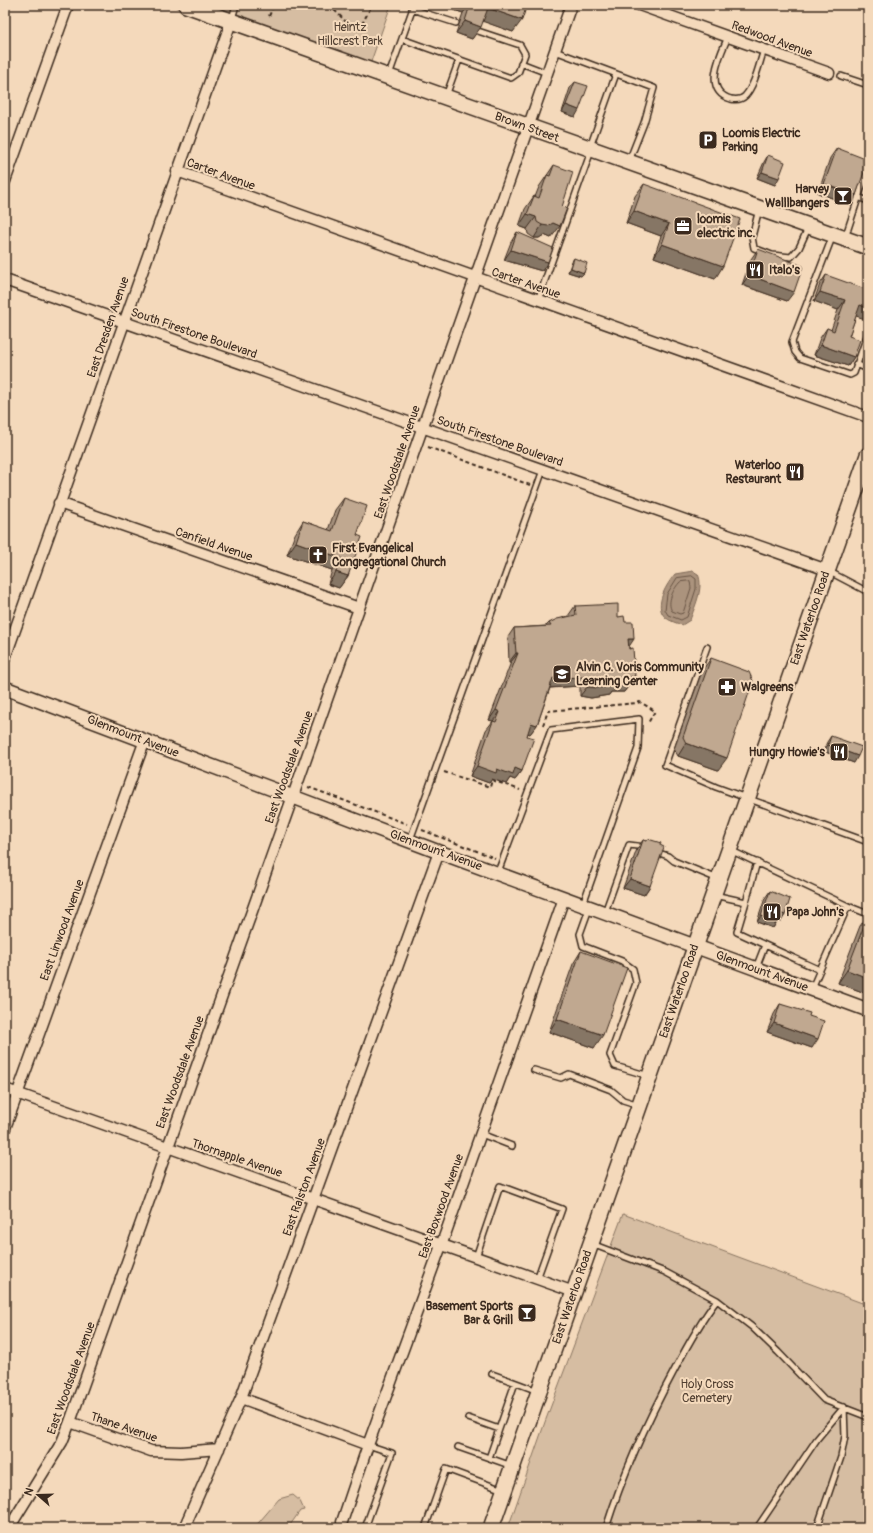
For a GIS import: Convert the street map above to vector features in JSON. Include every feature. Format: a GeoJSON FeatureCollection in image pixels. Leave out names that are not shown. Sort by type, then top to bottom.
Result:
{"type":"FeatureCollection","features":[{"type":"Feature","properties":{"kind":"main road","name":"Brown Street"},"geometry":{"type":"LineString","coordinates":[[186,5],[230,22],[868,247]]}},
{"type":"Feature","properties":{"kind":"main road","name":"East Waterloo Road"},"geometry":{"type":"LineString","coordinates":[[490,1528],[640,1106],[868,455]]}},
{"type":"Feature","properties":{"kind":"street"},"geometry":{"type":"LineString","coordinates":[[5,181],[68,5]]}},
{"type":"Feature","properties":{"kind":"street","name":"East Woodsdale Avenue"},"geometry":{"type":"LineString","coordinates":[[9,1528],[62,1442],[70,1422],[293,796],[571,5]]}},
{"type":"Feature","properties":{"kind":"street","name":"Redwood Avenue"},"geometry":{"type":"LineString","coordinates":[[639,5],[829,73]]}},
{"type":"Feature","properties":{"kind":"street","name":"East Dresden Avenue"},"geometry":{"type":"LineString","coordinates":[[5,658],[176,171],[230,22]]}},
{"type":"Feature","properties":{"kind":"street","name":"Carter Avenue"},"geometry":{"type":"LineString","coordinates":[[176,171],[474,279],[868,417]]}},
{"type":"Feature","properties":{"kind":"street","name":"South Firestone Boulevard"},"geometry":{"type":"LineString","coordinates":[[5,280],[827,570]]}},
{"type":"Feature","properties":{"kind":"street","name":"Canfield Avenue"},"geometry":{"type":"LineString","coordinates":[[60,503],[359,608]]}},
{"type":"Feature","properties":{"kind":"street","name":"Glenmount Avenue"},"geometry":{"type":"LineString","coordinates":[[5,688],[439,852],[498,872],[604,913],[868,1010]]}},
{"type":"Feature","properties":{"kind":"street","name":"East Linwood Avenue"},"geometry":{"type":"LineString","coordinates":[[5,1128],[144,740]]}},
{"type":"Feature","properties":{"kind":"street","name":"East Ralston Avenue"},"geometry":{"type":"LineString","coordinates":[[184,1528],[241,1398],[439,852]]}},
{"type":"Feature","properties":{"kind":"street","name":"East Boxwood Avenue"},"geometry":{"type":"LineString","coordinates":[[341,1525],[368,1445],[481,1134],[564,898]]}},
{"type":"Feature","properties":{"kind":"street","name":"Thornapple Avenue"},"geometry":{"type":"LineString","coordinates":[[5,1089],[574,1292]]}},
{"type":"Feature","properties":{"kind":"street"},"geometry":{"type":"LineString","coordinates":[[241,1398],[368,1445]]}},
{"type":"Feature","properties":{"kind":"street","name":"Thane Avenue"},"geometry":{"type":"LineString","coordinates":[[70,1422],[151,1451],[181,1452],[219,1449]]}},
{"type":"Feature","properties":{"kind":"lane","name":"East Dresden Avenue"},"geometry":{"type":"LineString","coordinates":[[230,22],[236,5]]}},
{"type":"Feature","properties":{"kind":"lane"},"geometry":{"type":"LineString","coordinates":[[388,78],[413,7],[456,24]]}},
{"type":"Feature","properties":{"kind":"lane"},"geometry":{"type":"LineString","coordinates":[[402,39],[511,78],[518,73],[525,54],[520,45],[478,31]]}},
{"type":"Feature","properties":{"kind":"lane"},"geometry":{"type":"LineString","coordinates":[[728,37],[717,66],[715,80],[717,90],[722,95],[731,99],[738,100],[744,97],[749,90],[764,50]]}},
{"type":"Feature","properties":{"kind":"lane"},"geometry":{"type":"LineString","coordinates":[[555,51],[654,88],[644,123],[629,163]]}},
{"type":"Feature","properties":{"kind":"lane"},"geometry":{"type":"LineString","coordinates":[[445,97],[459,60]]}},
{"type":"Feature","properties":{"kind":"lane"},"geometry":{"type":"LineString","coordinates":[[521,64],[547,72]]}},
{"type":"Feature","properties":{"kind":"lane"},"geometry":{"type":"LineString","coordinates":[[537,301],[616,74]]}},
{"type":"Feature","properties":{"kind":"lane"},"geometry":{"type":"LineString","coordinates":[[841,76],[868,85]]}},
{"type":"Feature","properties":{"kind":"lane"},"geometry":{"type":"LineString","coordinates":[[868,168],[858,197],[839,237],[818,273],[792,342],[795,352],[800,358],[850,375],[854,373],[868,333]]}},
{"type":"Feature","properties":{"kind":"lane"},"geometry":{"type":"LineString","coordinates":[[858,197],[868,201]]}},
{"type":"Feature","properties":{"kind":"lane"},"geometry":{"type":"LineString","coordinates":[[759,209],[752,237],[754,248],[772,255],[791,256],[800,248],[809,225]]}},
{"type":"Feature","properties":{"kind":"lane"},"geometry":{"type":"LineString","coordinates":[[818,273],[824,276]]}},
{"type":"Feature","properties":{"kind":"lane"},"geometry":{"type":"LineString","coordinates":[[856,364],[868,369]]}},
{"type":"Feature","properties":{"kind":"lane"},"geometry":{"type":"LineString","coordinates":[[410,840],[543,470]]}},
{"type":"Feature","properties":{"kind":"lane"},"geometry":{"type":"LineString","coordinates":[[827,570],[868,592]]}},
{"type":"Feature","properties":{"kind":"lane"},"geometry":{"type":"LineString","coordinates":[[707,648],[665,765],[716,787],[868,842]]}},
{"type":"Feature","properties":{"kind":"lane"},"geometry":{"type":"LineString","coordinates":[[498,872],[551,730],[639,719],[638,748],[586,906],[580,934],[583,946],[622,961],[633,970],[636,983],[610,1055],[615,1066],[650,1077]]}},
{"type":"Feature","properties":{"kind":"lane"},"geometry":{"type":"LineString","coordinates":[[604,913],[631,844],[643,846],[668,856],[674,861],[719,879]]}},
{"type":"Feature","properties":{"kind":"lane"},"geometry":{"type":"LineString","coordinates":[[729,850],[868,914]]}},
{"type":"Feature","properties":{"kind":"lane"},"geometry":{"type":"LineString","coordinates":[[757,862],[737,932],[820,970]]}},
{"type":"Feature","properties":{"kind":"lane"},"geometry":{"type":"LineString","coordinates":[[713,895],[746,902]]}},
{"type":"Feature","properties":{"kind":"lane"},"geometry":{"type":"LineString","coordinates":[[812,989],[848,906]]}},
{"type":"Feature","properties":{"kind":"lane"},"geometry":{"type":"LineString","coordinates":[[756,969],[765,945]]}},
{"type":"Feature","properties":{"kind":"lane"},"geometry":{"type":"LineString","coordinates":[[534,1070],[561,1078],[569,1074],[611,1090],[623,1100],[640,1106]]}},
{"type":"Feature","properties":{"kind":"lane"},"geometry":{"type":"LineString","coordinates":[[481,1134],[512,1146]]}},
{"type":"Feature","properties":{"kind":"lane"},"geometry":{"type":"LineString","coordinates":[[476,1257],[500,1186],[562,1209],[537,1279]]}},
{"type":"Feature","properties":{"kind":"lane"},"geometry":{"type":"LineString","coordinates":[[591,1244],[665,1272],[717,1300],[752,1327],[824,1400],[868,1417]]}},
{"type":"Feature","properties":{"kind":"lane"},"geometry":{"type":"LineString","coordinates":[[606,1528],[626,1474],[664,1390],[692,1338],[717,1300]]}},
{"type":"Feature","properties":{"kind":"lane"},"geometry":{"type":"LineString","coordinates":[[492,1374],[539,1391]]}},
{"type":"Feature","properties":{"kind":"lane"},"geometry":{"type":"LineString","coordinates":[[489,1458],[515,1383]]}},
{"type":"Feature","properties":{"kind":"lane"},"geometry":{"type":"LineString","coordinates":[[758,1528],[817,1439],[844,1407]]}},
{"type":"Feature","properties":{"kind":"lane"},"geometry":{"type":"LineString","coordinates":[[817,1528],[840,1457],[845,1436],[844,1407]]}},
{"type":"Feature","properties":{"kind":"lane"},"geometry":{"type":"LineString","coordinates":[[468,1418],[499,1429]]}},
{"type":"Feature","properties":{"kind":"lane"},"geometry":{"type":"LineString","coordinates":[[365,1528],[392,1454],[368,1445]]}},
{"type":"Feature","properties":{"kind":"lane"},"geometry":{"type":"LineString","coordinates":[[458,1447],[512,1466]]}},
{"type":"Feature","properties":{"kind":"lane"},"geometry":{"type":"LineString","coordinates":[[424,1528],[446,1470],[504,1491]]}},
{"type":"Feature","properties":{"kind":"path"},"geometry":{"type":"LineString","coordinates":[[270,16],[274,5]]}},
{"type":"Feature","properties":{"kind":"path"},"geometry":{"type":"LineString","coordinates":[[321,5],[333,9],[350,25],[357,27],[361,26],[372,5]]}},
{"type":"Feature","properties":{"kind":"path"},"geometry":{"type":"LineString","coordinates":[[425,454],[428,447],[537,488]]}},
{"type":"Feature","properties":{"kind":"path"},"geometry":{"type":"LineString","coordinates":[[541,732],[548,710],[637,704],[640,702],[655,711],[648,722],[648,729]]}},
{"type":"Feature","properties":{"kind":"path"},"geometry":{"type":"LineString","coordinates":[[435,769],[490,787],[492,780],[528,792]]}},
{"type":"Feature","properties":{"kind":"path"},"geometry":{"type":"LineString","coordinates":[[310,780],[308,787],[496,858],[498,851]]}},
{"type":"Feature","properties":{"kind":"path"},"geometry":{"type":"LineString","coordinates":[[518,796],[520,790]]}},
{"type":"Feature","properties":{"kind":"green space","name":"Heintz Hillcrest Park"},"geometry":{"type":"Polygon","coordinates":[[[236,5],[391,5],[368,70],[231,22],[236,5]]]}},
{"type":"Feature","properties":{"kind":"green space","name":"Holy Cross Cemetery"},"geometry":{"type":"Polygon","coordinates":[[[623,1214],[862,1303],[868,1288],[868,1528],[508,1528],[545,1422],[623,1214]]]}},
{"type":"Feature","properties":{"kind":"green space"},"geometry":{"type":"Polygon","coordinates":[[[293,1495],[300,1501],[304,1510],[300,1511],[288,1528],[254,1528],[279,1499],[293,1495]]]}},
{"type":"Feature","properties":{"kind":"water"},"geometry":{"type":"Polygon","coordinates":[[[693,571],[698,574],[700,579],[699,591],[690,620],[682,625],[665,617],[660,607],[662,595],[668,583],[675,574],[693,571]]]}},
{"type":"Feature","properties":{"kind":"building"},"geometry":{"type":"Polygon","coordinates":[[[470,5],[527,5],[522,20],[488,8],[481,27],[465,21],[470,5]]]}},
{"type":"Feature","properties":{"kind":"building"},"geometry":{"type":"Polygon","coordinates":[[[575,82],[588,86],[579,110],[566,105],[575,82]]]}},
{"type":"Feature","properties":{"kind":"building"},"geometry":{"type":"Polygon","coordinates":[[[837,148],[868,160],[856,195],[824,184],[837,148]]]}},
{"type":"Feature","properties":{"kind":"building"},"geometry":{"type":"Polygon","coordinates":[[[768,155],[785,162],[779,178],[762,172],[768,155]]]}},
{"type":"Feature","properties":{"kind":"building"},"geometry":{"type":"Polygon","coordinates":[[[554,165],[573,172],[562,207],[567,208],[560,226],[553,223],[548,226],[542,225],[537,222],[536,217],[527,214],[534,196],[539,198],[547,175],[550,176],[554,165]]]}},
{"type":"Feature","properties":{"kind":"building"},"geometry":{"type":"Polygon","coordinates":[[[644,184],[740,219],[723,266],[662,244],[669,224],[634,211],[644,184]]]}},
{"type":"Feature","properties":{"kind":"building"},"geometry":{"type":"Polygon","coordinates":[[[517,232],[553,248],[548,262],[511,250],[517,232]]]}},
{"type":"Feature","properties":{"kind":"building"},"geometry":{"type":"Polygon","coordinates":[[[758,249],[803,266],[794,292],[749,275],[758,249]]]}},
{"type":"Feature","properties":{"kind":"building"},"geometry":{"type":"Polygon","coordinates":[[[574,258],[587,263],[584,273],[571,268],[574,258]]]}},
{"type":"Feature","properties":{"kind":"building"},"geometry":{"type":"Polygon","coordinates":[[[826,275],[868,290],[868,308],[860,305],[849,336],[860,340],[854,357],[821,345],[827,328],[834,331],[845,300],[820,292],[826,275]]]}},
{"type":"Feature","properties":{"kind":"building"},"geometry":{"type":"Polygon","coordinates":[[[344,498],[367,506],[357,535],[362,537],[348,576],[336,572],[341,558],[296,542],[303,521],[332,531],[344,498]]]}},
{"type":"Feature","properties":{"kind":"building"},"geometry":{"type":"Polygon","coordinates":[[[618,604],[618,617],[624,616],[625,622],[633,622],[634,639],[628,639],[629,649],[633,648],[635,677],[630,677],[630,682],[615,683],[616,685],[598,688],[587,687],[586,677],[553,678],[537,725],[531,723],[527,736],[534,738],[522,771],[515,768],[513,775],[497,769],[496,773],[477,766],[493,721],[496,722],[500,712],[496,710],[518,653],[516,653],[514,628],[551,626],[549,623],[557,619],[576,615],[575,606],[618,604]]]}},
{"type":"Feature","properties":{"kind":"building"},"geometry":{"type":"Polygon","coordinates":[[[711,658],[749,672],[753,681],[727,758],[686,743],[683,737],[711,658]]]}},
{"type":"Feature","properties":{"kind":"building"},"geometry":{"type":"Polygon","coordinates":[[[831,736],[862,747],[858,756],[828,745],[831,736]]]}},
{"type":"Feature","properties":{"kind":"building"},"geometry":{"type":"Polygon","coordinates":[[[648,839],[661,843],[660,845],[664,847],[650,886],[630,879],[643,840],[647,841],[648,839]]]}},
{"type":"Feature","properties":{"kind":"building","name":"Papa John's"},"geometry":{"type":"Polygon","coordinates":[[[770,891],[790,899],[785,915],[780,913],[777,921],[761,916],[770,891]]]}},
{"type":"Feature","properties":{"kind":"building"},"geometry":{"type":"Polygon","coordinates":[[[868,915],[868,978],[847,970],[868,915]]]}},
{"type":"Feature","properties":{"kind":"building"},"geometry":{"type":"Polygon","coordinates":[[[581,951],[627,968],[603,1035],[557,1019],[581,951]]]}},
{"type":"Feature","properties":{"kind":"building"},"geometry":{"type":"Polygon","coordinates":[[[780,1004],[810,1013],[809,1016],[824,1021],[818,1039],[774,1023],[780,1004]]]}},
{"type":"Feature","properties":{"kind":"place","name":"Loomis Electric Parking"},"geometry":{"type":"Point","coordinates":[708,140]}},
{"type":"Feature","properties":{"kind":"place","name":"Harvey Walllbangers"},"geometry":{"type":"Point","coordinates":[843,196]}},
{"type":"Feature","properties":{"kind":"place","name":"loomis electric inc."},"geometry":{"type":"Point","coordinates":[683,226]}},
{"type":"Feature","properties":{"kind":"place","name":"Italo's"},"geometry":{"type":"Point","coordinates":[755,270]}},
{"type":"Feature","properties":{"kind":"place","name":"Waterloo Restaurant"},"geometry":{"type":"Point","coordinates":[795,472]}},
{"type":"Feature","properties":{"kind":"place","name":"First Evangelical Congregational Church"},"geometry":{"type":"Point","coordinates":[318,555]}},
{"type":"Feature","properties":{"kind":"place","name":"Alvin C. Voris Community Learning Center"},"geometry":{"type":"Point","coordinates":[562,674]}},
{"type":"Feature","properties":{"kind":"place","name":"Walgreens"},"geometry":{"type":"Point","coordinates":[727,687]}},
{"type":"Feature","properties":{"kind":"place","name":"Hungry Howie's"},"geometry":{"type":"Point","coordinates":[839,752]}},
{"type":"Feature","properties":{"kind":"place","name":"Papa John's"},"geometry":{"type":"Point","coordinates":[772,912]}},
{"type":"Feature","properties":{"kind":"place","name":"Basement Sports Bar & Grill"},"geometry":{"type":"Point","coordinates":[527,1313]}}]}
